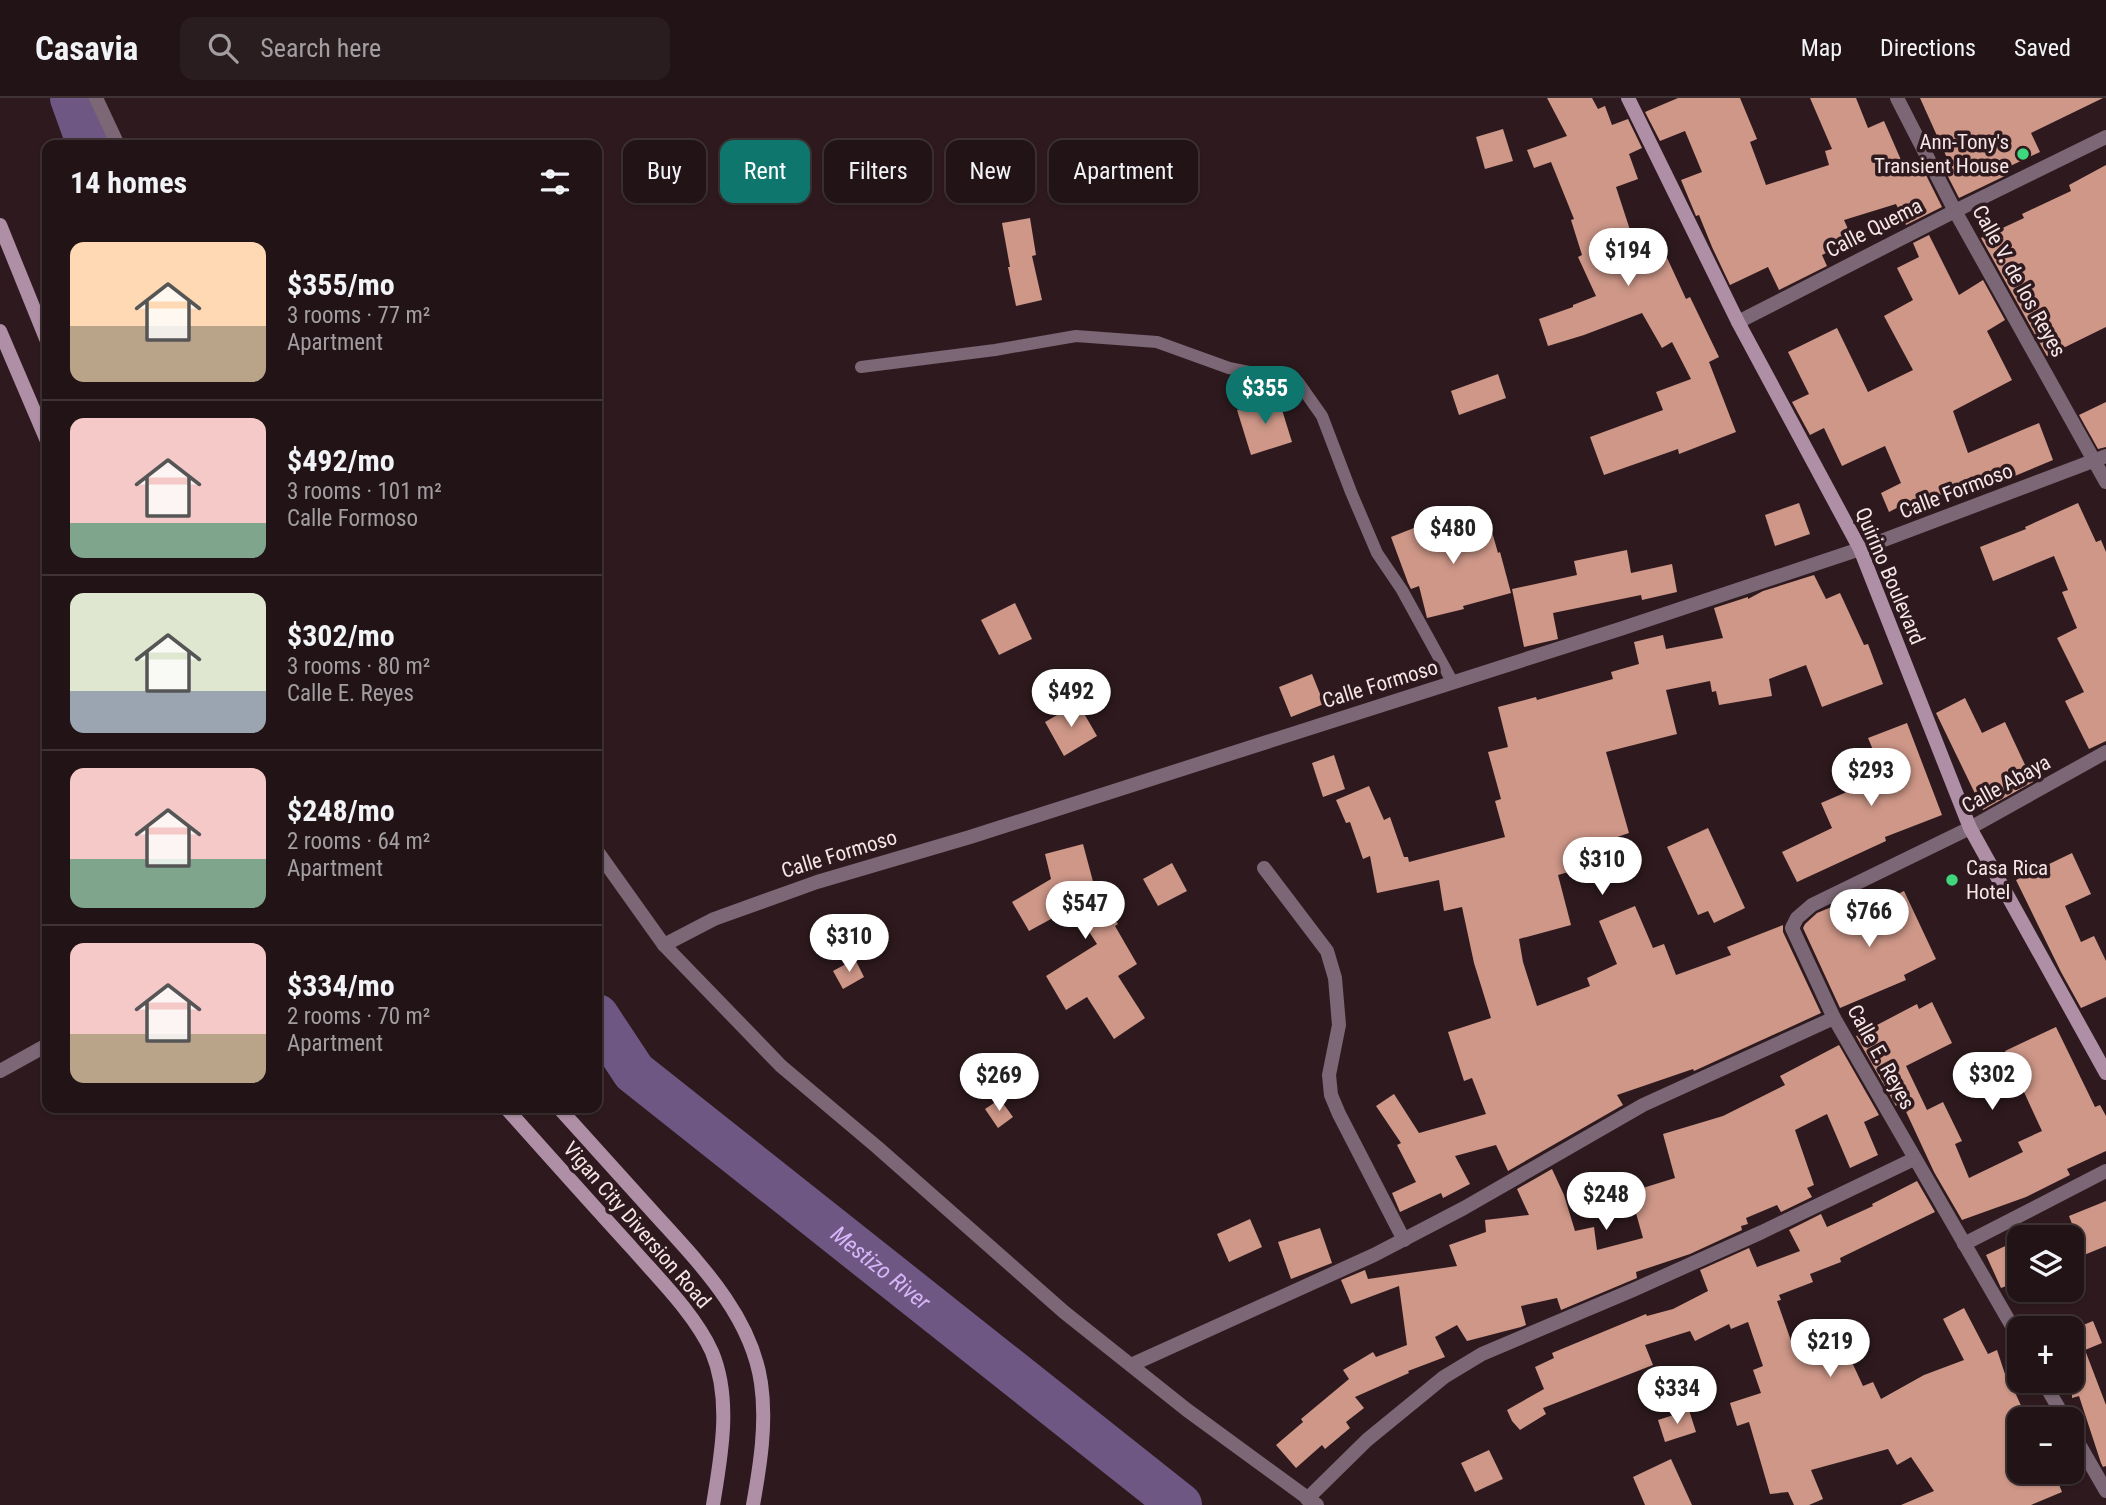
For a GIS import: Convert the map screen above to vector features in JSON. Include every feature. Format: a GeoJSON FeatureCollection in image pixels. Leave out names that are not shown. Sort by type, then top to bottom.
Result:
{"type":"FeatureCollection","features":[{"type":"Feature","properties":{"kind":"main road","name":"Quirino Boulevard"},"geometry":{"type":"LineString","coordinates":[[1628,98],[1738,322],[1860,549],[1969,828],[2106,1073]]}},
{"type":"Feature","properties":{"kind":"main road"},"geometry":{"type":"LineString","coordinates":[[0,225],[42,329]]}},
{"type":"Feature","properties":{"kind":"main road"},"geometry":{"type":"LineString","coordinates":[[0,331],[42,431]]}},
{"type":"Feature","properties":{"kind":"main road","name":"Vigan City Diversion Road"},"geometry":{"type":"LineString","coordinates":[[510,1113],[656,1275],[693,1321],[712,1353],[722,1390],[724,1428],[713,1505]]}},
{"type":"Feature","properties":{"kind":"main road","name":"Vigan City Diversion Road"},"geometry":{"type":"LineString","coordinates":[[564,1113],[686,1249],[726,1298],[749,1337],[761,1383],[763,1429],[753,1505]]}},
{"type":"Feature","properties":{"kind":"street"},"geometry":{"type":"LineString","coordinates":[[96,98],[116,140]]}},
{"type":"Feature","properties":{"kind":"street","name":"Calle V. de los Reyes"},"geometry":{"type":"LineString","coordinates":[[1897,98],[1955,211],[2101,458],[2106,482]]}},
{"type":"Feature","properties":{"kind":"street","name":"Calle Quema"},"geometry":{"type":"LineString","coordinates":[[1738,322],[2106,137]]}},
{"type":"Feature","properties":{"kind":"street","name":"Calle Formoso"},"geometry":{"type":"LineString","coordinates":[[664,944],[715,919],[817,881],[970,837],[1620,629],[1860,549],[2101,458]]}},
{"type":"Feature","properties":{"kind":"street","name":"Calle Abaya"},"geometry":{"type":"LineString","coordinates":[[1812,905],[1969,828],[2106,752]]}},
{"type":"Feature","properties":{"kind":"street"},"geometry":{"type":"LineString","coordinates":[[602,858],[664,944],[781,1066],[909,1174],[1064,1312],[1227,1440],[1312,1502],[1367,1440],[1444,1377],[1482,1354],[1762,1232],[1914,1159]]}},
{"type":"Feature","properties":{"kind":"street"},"geometry":{"type":"LineString","coordinates":[[1264,868],[1327,951],[1335,978],[1339,1025],[1329,1075],[1331,1095],[1404,1240]]}},
{"type":"Feature","properties":{"kind":"street","name":"Calle E. Reyes"},"geometry":{"type":"LineString","coordinates":[[1812,905],[1797,918],[1792,928],[1834,1018],[2007,1318]]}},
{"type":"Feature","properties":{"kind":"street"},"geometry":{"type":"LineString","coordinates":[[1131,1365],[1404,1240],[1643,1105],[1834,1018]]}},
{"type":"Feature","properties":{"kind":"street"},"geometry":{"type":"LineString","coordinates":[[0,1071],[42,1048]]}},
{"type":"Feature","properties":{"kind":"street"},"geometry":{"type":"LineString","coordinates":[[1964,1244],[2106,1171]]}},
{"type":"Feature","properties":{"kind":"street"},"geometry":{"type":"LineString","coordinates":[[2084,1453],[2106,1491]]}},
{"type":"Feature","properties":{"kind":"lane"},"geometry":{"type":"LineString","coordinates":[[861,367],[995,350],[1076,336],[1157,342],[1228,368],[1298,382],[1322,416],[1377,553],[1402,590],[1453,683]]}},
{"type":"Feature","properties":{"kind":"building"},"geometry":{"type":"Polygon","coordinates":[[[1547,98],[1592,98],[1598,109],[1605,106],[1612,125],[1628,119],[1642,148],[1629,154],[1638,179],[1616,187],[1631,233],[1635,231],[1647,257],[1663,249],[1686,299],[1690,297],[1719,357],[1709,362],[1736,432],[1679,454],[1678,449],[1604,475],[1590,437],[1663,410],[1656,392],[1691,379],[1672,342],[1662,348],[1642,313],[1548,346],[1539,319],[1596,296],[1578,257],[1582,255],[1571,220],[1574,219],[1551,162],[1534,168],[1527,150],[1567,136],[1547,98]]]}},
{"type":"Feature","properties":{"kind":"building"},"geometry":{"type":"Polygon","coordinates":[[[1678,98],[1740,98],[1757,139],[1750,142],[1766,185],[1829,165],[1825,151],[1832,149],[1810,98],[1856,98],[1868,128],[1884,121],[1908,176],[1923,169],[1942,207],[1906,225],[1896,204],[1844,220],[1853,240],[1822,255],[1827,266],[1779,290],[1768,267],[1730,285],[1681,180],[1702,172],[1685,131],[1660,141],[1645,112],[1678,98]]]}},
{"type":"Feature","properties":{"kind":"building"},"geometry":{"type":"Polygon","coordinates":[[[1920,98],[2103,98],[2031,133],[2040,152],[2006,168],[2009,174],[1959,198],[1940,161],[1947,158],[1920,98]]]}},
{"type":"Feature","properties":{"kind":"building"},"geometry":{"type":"Polygon","coordinates":[[[1503,129],[1513,161],[1485,169],[1476,137],[1503,129]]]}},
{"type":"Feature","properties":{"kind":"building"},"geometry":{"type":"Polygon","coordinates":[[[2106,165],[2106,327],[2047,356],[1981,238],[2024,218],[2022,214],[2071,191],[2069,185],[2106,165]]]}},
{"type":"Feature","properties":{"kind":"building"},"geometry":{"type":"Polygon","coordinates":[[[1030,218],[1036,255],[1032,256],[1042,300],[1016,306],[1002,223],[1030,218]]]}},
{"type":"Feature","properties":{"kind":"building"},"geometry":{"type":"Polygon","coordinates":[[[1929,235],[1959,295],[1983,280],[2005,320],[1987,331],[2012,380],[1953,411],[1968,453],[2039,423],[2053,460],[2010,478],[2006,468],[1910,507],[1908,502],[1889,512],[1881,493],[1901,483],[1885,446],[1842,466],[1824,428],[1810,435],[1792,402],[1809,394],[1788,352],[1837,328],[1868,392],[1913,370],[1884,316],[1913,300],[1897,268],[1919,257],[1913,243],[1929,235]]]}},
{"type":"Feature","properties":{"kind":"building"},"geometry":{"type":"Polygon","coordinates":[[[1498,374],[1506,398],[1459,415],[1451,391],[1498,374]]]}},
{"type":"Feature","properties":{"kind":"building"},"geometry":{"type":"Polygon","coordinates":[[[1278,397],[1292,442],[1251,455],[1237,410],[1278,397]]]}},
{"type":"Feature","properties":{"kind":"building"},"geometry":{"type":"Polygon","coordinates":[[[2106,402],[2106,447],[2098,449],[2079,415],[2106,402]]]}},
{"type":"Feature","properties":{"kind":"building"},"geometry":{"type":"Polygon","coordinates":[[[1799,503],[1810,534],[1775,546],[1765,515],[1799,503]]]}},
{"type":"Feature","properties":{"kind":"building"},"geometry":{"type":"Polygon","coordinates":[[[2078,503],[2096,542],[2101,540],[2106,552],[2106,741],[2089,749],[2065,701],[2084,692],[2057,638],[2077,628],[2062,592],[2068,590],[2054,556],[1993,581],[1980,547],[2026,529],[2025,527],[2078,503]]]}},
{"type":"Feature","properties":{"kind":"building"},"geometry":{"type":"Polygon","coordinates":[[[1488,518],[1511,593],[1427,618],[1419,586],[1411,589],[1391,537],[1424,524],[1428,536],[1488,518]]]}},
{"type":"Feature","properties":{"kind":"building"},"geometry":{"type":"Polygon","coordinates":[[[1627,550],[1631,573],[1672,564],[1677,592],[1642,600],[1641,595],[1553,613],[1558,639],[1524,647],[1512,589],[1577,575],[1574,561],[1627,550]]]}},
{"type":"Feature","properties":{"kind":"building"},"geometry":{"type":"Polygon","coordinates":[[[1814,575],[1826,599],[1840,593],[1864,645],[1868,644],[1883,684],[1822,707],[1806,665],[1769,679],[1772,696],[1719,705],[1716,691],[1712,692],[1710,681],[1666,690],[1677,734],[1606,752],[1629,833],[1567,854],[1572,871],[1558,875],[1571,925],[1519,939],[1523,962],[1537,1006],[1590,986],[1587,978],[1617,964],[1599,921],[1635,906],[1653,948],[1664,944],[1676,975],[1731,955],[1727,947],[1783,925],[1783,932],[1821,1013],[1694,1071],[1693,1069],[1617,1095],[1623,1105],[1508,1171],[1496,1145],[1455,1156],[1470,1184],[1443,1198],[1441,1193],[1400,1212],[1392,1193],[1416,1182],[1397,1145],[1401,1143],[1376,1106],[1394,1094],[1419,1133],[1486,1114],[1472,1078],[1464,1081],[1448,1032],[1491,1018],[1474,963],[1462,907],[1444,911],[1439,880],[1377,893],[1370,856],[1363,859],[1350,822],[1346,823],[1336,800],[1369,786],[1384,820],[1390,817],[1404,857],[1408,857],[1409,862],[1505,837],[1495,801],[1501,799],[1488,752],[1508,747],[1498,707],[1536,697],[1537,700],[1613,679],[1611,672],[1639,664],[1634,642],[1663,635],[1666,649],[1723,638],[1714,608],[1748,599],[1763,591],[1814,575]]]}},
{"type":"Feature","properties":{"kind":"building"},"geometry":{"type":"Polygon","coordinates":[[[1015,603],[1032,639],[999,655],[981,620],[1015,603]]]}},
{"type":"Feature","properties":{"kind":"building"},"geometry":{"type":"Polygon","coordinates":[[[1312,674],[1324,704],[1291,717],[1279,687],[1312,674]]]}},
{"type":"Feature","properties":{"kind":"building"},"geometry":{"type":"Polygon","coordinates":[[[1965,698],[1982,733],[2005,722],[2033,782],[1983,810],[1936,713],[1965,698]]]}},
{"type":"Feature","properties":{"kind":"building"},"geometry":{"type":"Polygon","coordinates":[[[1078,703],[1097,736],[1064,756],[1045,722],[1078,703]]]}},
{"type":"Feature","properties":{"kind":"building"},"geometry":{"type":"Polygon","coordinates":[[[1907,723],[1942,815],[1885,837],[1886,841],[1797,882],[1782,852],[1832,828],[1821,803],[1884,776],[1868,738],[1907,723]]]}},
{"type":"Feature","properties":{"kind":"building"},"geometry":{"type":"Polygon","coordinates":[[[1334,755],[1345,789],[1323,797],[1312,763],[1334,755]]]}},
{"type":"Feature","properties":{"kind":"building"},"geometry":{"type":"Polygon","coordinates":[[[1708,828],[1745,908],[1714,923],[1708,911],[1698,915],[1667,847],[1708,828]]]}},
{"type":"Feature","properties":{"kind":"building"},"geometry":{"type":"Polygon","coordinates":[[[1083,844],[1095,889],[1118,924],[1115,926],[1137,964],[1118,976],[1145,1018],[1114,1039],[1087,997],[1066,1010],[1046,976],[1097,944],[1073,907],[1029,931],[1012,902],[1051,879],[1045,854],[1083,844]]]}},
{"type":"Feature","properties":{"kind":"building"},"geometry":{"type":"Polygon","coordinates":[[[2072,853],[2091,894],[2065,906],[2081,942],[2094,936],[2106,961],[2106,997],[2081,1008],[2016,880],[2072,853]]]}},
{"type":"Feature","properties":{"kind":"building"},"geometry":{"type":"Polygon","coordinates":[[[1172,863],[1187,891],[1158,906],[1143,879],[1172,863]]]}},
{"type":"Feature","properties":{"kind":"building"},"geometry":{"type":"Polygon","coordinates":[[[1904,891],[1936,959],[1904,975],[1906,980],[1840,1008],[1803,928],[1805,924],[1817,913],[1834,906],[1842,929],[1883,912],[1879,903],[1904,891]]]}},
{"type":"Feature","properties":{"kind":"building"},"geometry":{"type":"Polygon","coordinates":[[[855,959],[864,977],[843,989],[833,971],[855,959]]]}},
{"type":"Feature","properties":{"kind":"building"},"geometry":{"type":"Polygon","coordinates":[[[1932,1002],[1952,1043],[1906,1066],[1927,1110],[1943,1102],[1962,1141],[1955,1144],[1969,1178],[2023,1152],[2018,1142],[2042,1131],[2005,1051],[2056,1027],[2095,1107],[2100,1105],[2106,1116],[2106,1151],[2067,1169],[2070,1175],[2026,1197],[1962,1220],[1934,1172],[1902,1103],[1896,1106],[1856,1036],[1917,1004],[1919,1009],[1932,1002]]]}},
{"type":"Feature","properties":{"kind":"building"},"geometry":{"type":"Polygon","coordinates":[[[1839,1045],[1879,1115],[1864,1122],[1878,1155],[1850,1168],[1827,1114],[1795,1130],[1814,1185],[1807,1188],[1812,1197],[1781,1212],[1777,1205],[1746,1218],[1748,1224],[1741,1226],[1742,1230],[1690,1254],[1636,1272],[1637,1278],[1561,1310],[1557,1298],[1521,1306],[1526,1325],[1521,1327],[1467,1341],[1457,1325],[1435,1337],[1445,1357],[1408,1371],[1409,1373],[1355,1397],[1364,1408],[1346,1422],[1350,1428],[1325,1449],[1322,1445],[1296,1468],[1276,1445],[1303,1422],[1301,1419],[1349,1379],[1343,1370],[1373,1352],[1376,1357],[1407,1345],[1399,1286],[1351,1304],[1341,1280],[1365,1270],[1368,1279],[1457,1266],[1449,1245],[1486,1232],[1485,1220],[1529,1215],[1517,1189],[1552,1169],[1564,1195],[1575,1231],[1594,1227],[1597,1250],[1643,1238],[1630,1192],[1675,1178],[1663,1134],[1723,1116],[1785,1085],[1780,1076],[1839,1045]]]}},
{"type":"Feature","properties":{"kind":"building"},"geometry":{"type":"Polygon","coordinates":[[[1000,1099],[1013,1117],[998,1128],[985,1109],[1000,1099]]]}},
{"type":"Feature","properties":{"kind":"building"},"geometry":{"type":"Polygon","coordinates":[[[1917,1181],[1935,1212],[1840,1258],[1841,1262],[1810,1274],[1813,1282],[1779,1295],[1781,1300],[1777,1301],[1796,1355],[1819,1348],[1821,1355],[1844,1345],[1863,1386],[1873,1382],[1881,1399],[1924,1375],[1964,1360],[1943,1319],[1964,1308],[1988,1354],[1997,1350],[2007,1380],[2007,1393],[2015,1393],[2022,1407],[2007,1407],[2007,1484],[2059,1484],[2062,1492],[2031,1505],[1901,1505],[1934,1491],[1911,1457],[1897,1465],[1888,1449],[1811,1470],[1823,1499],[1809,1505],[1794,1505],[1788,1492],[1770,1494],[1749,1422],[1737,1426],[1730,1403],[1761,1393],[1753,1370],[1763,1366],[1748,1322],[1731,1329],[1729,1324],[1695,1341],[1690,1331],[1645,1345],[1653,1365],[1543,1408],[1546,1414],[1520,1430],[1512,1421],[1507,1410],[1544,1389],[1535,1367],[1554,1358],[1552,1353],[1646,1314],[1647,1316],[1673,1309],[1708,1291],[1700,1270],[1749,1248],[1757,1267],[1800,1251],[1789,1230],[1821,1214],[1827,1227],[1873,1206],[1872,1204],[1917,1181]]]}},
{"type":"Feature","properties":{"kind":"building"},"geometry":{"type":"Polygon","coordinates":[[[2106,1201],[2106,1246],[2084,1255],[2084,1225],[2072,1225],[2069,1216],[2106,1201]]]}},
{"type":"Feature","properties":{"kind":"building"},"geometry":{"type":"Polygon","coordinates":[[[1250,1219],[1262,1247],[1229,1262],[1217,1234],[1250,1219]]]}},
{"type":"Feature","properties":{"kind":"building"},"geometry":{"type":"Polygon","coordinates":[[[1320,1228],[1332,1263],[1291,1279],[1278,1242],[1320,1228]]]}},
{"type":"Feature","properties":{"kind":"building"},"geometry":{"type":"Polygon","coordinates":[[[2007,1245],[2007,1286],[2001,1288],[1986,1255],[2007,1245]]]}},
{"type":"Feature","properties":{"kind":"building"},"geometry":{"type":"Polygon","coordinates":[[[2093,1321],[2102,1343],[2085,1350],[2106,1405],[2106,1466],[2103,1467],[2101,1463],[2079,1396],[2072,1398],[2072,1393],[2084,1393],[2084,1325],[2093,1321]]]}},
{"type":"Feature","properties":{"kind":"building"},"geometry":{"type":"Polygon","coordinates":[[[1689,1410],[1696,1432],[1665,1442],[1658,1420],[1689,1410]]]}},
{"type":"Feature","properties":{"kind":"building"},"geometry":{"type":"Polygon","coordinates":[[[1489,1450],[1503,1479],[1475,1492],[1461,1463],[1489,1450]]]}},
{"type":"Feature","properties":{"kind":"building"},"geometry":{"type":"Polygon","coordinates":[[[1671,1459],[1692,1505],[1645,1505],[1633,1477],[1671,1459]]]}},
{"type":"Feature","properties":{"kind":"waterway","name":"Mestizo River"},"geometry":{"type":"LineString","coordinates":[[72,98],[87,140]]}},
{"type":"Feature","properties":{"kind":"waterway","name":"Mestizo River"},"geometry":{"type":"LineString","coordinates":[[602,1024],[634,1072],[1180,1505]]}},
{"type":"Feature","properties":{"kind":"place","name":"Ann-Tony's Transient House"},"geometry":{"type":"Point","coordinates":[2023,154]}},
{"type":"Feature","properties":{"kind":"place","name":"Casa Rica Hotel"},"geometry":{"type":"Point","coordinates":[1952,880]}}]}
